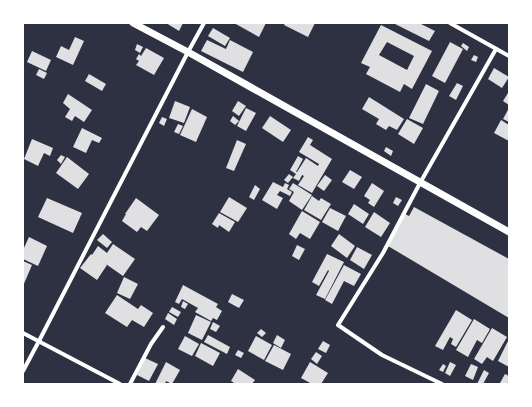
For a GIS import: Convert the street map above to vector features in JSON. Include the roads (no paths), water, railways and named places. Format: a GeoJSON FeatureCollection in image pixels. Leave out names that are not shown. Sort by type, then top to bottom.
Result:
{"type":"FeatureCollection","features":[{"type":"Feature","properties":{"kind":"street"},"geometry":{"type":"LineString","coordinates":[[132,23],[188,52],[509,232]]}},
{"type":"Feature","properties":{"kind":"street"},"geometry":{"type":"LineString","coordinates":[[23,371],[204,23]]}},
{"type":"Feature","properties":{"kind":"street"},"geometry":{"type":"LineString","coordinates":[[450,23],[509,56]]}},
{"type":"Feature","properties":{"kind":"street"},"geometry":{"type":"LineString","coordinates":[[442,384],[382,355],[338,324],[383,253],[420,183],[496,49]]}},
{"type":"Feature","properties":{"kind":"street"},"geometry":{"type":"LineString","coordinates":[[130,384],[151,344],[162,327]]}},
{"type":"Feature","properties":{"kind":"street"},"geometry":{"type":"LineString","coordinates":[[23,333],[120,384]]}}]}
